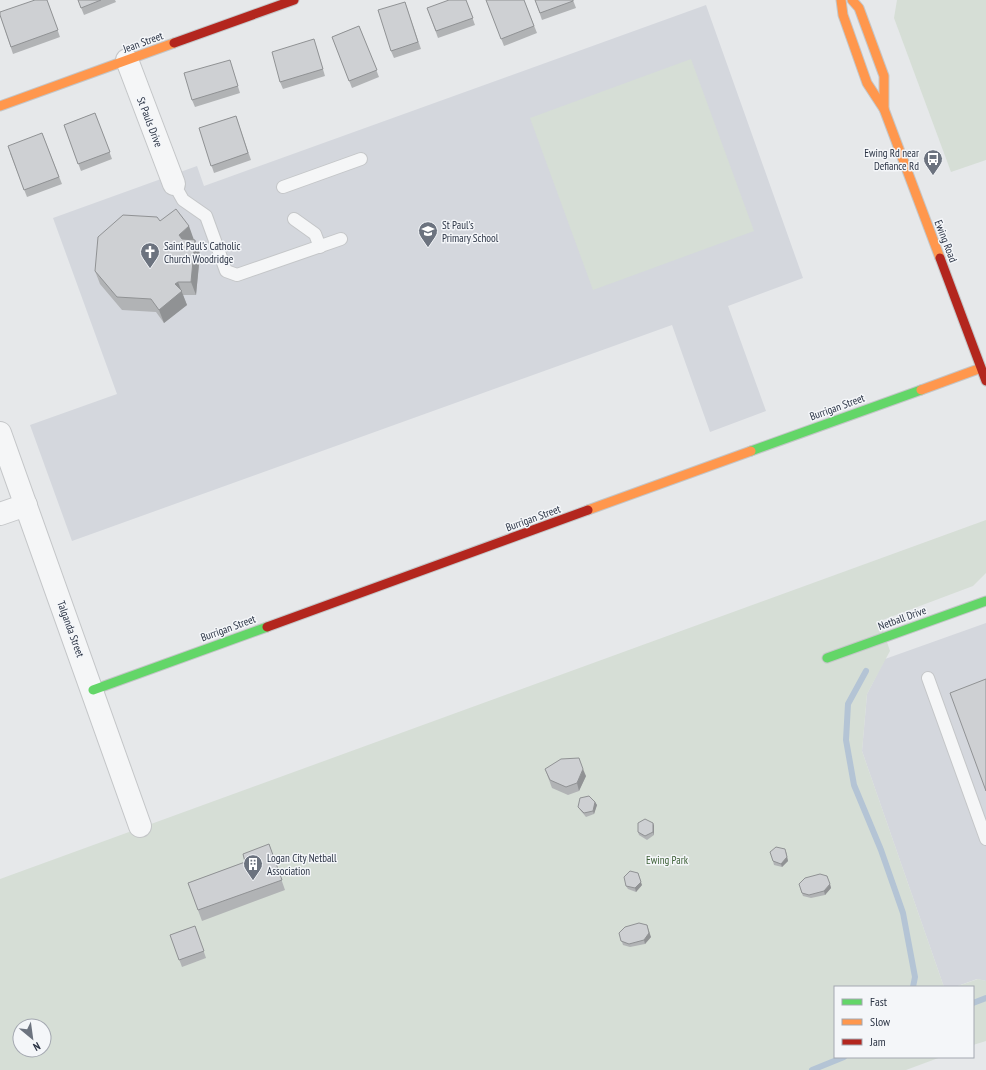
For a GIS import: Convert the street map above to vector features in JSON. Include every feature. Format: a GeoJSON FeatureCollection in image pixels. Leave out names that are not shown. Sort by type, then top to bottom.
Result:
{"type":"FeatureCollection","features":[{"type":"Feature","properties":{"kind":"street","name":"Jean Street"},"geometry":{"type":"LineString","coordinates":[[0,106],[294,0]]}},
{"type":"Feature","properties":{"kind":"street","name":"Ewing Road"},"geometry":{"type":"LineString","coordinates":[[841,0],[843,15],[867,83],[884,109],[986,382]]}},
{"type":"Feature","properties":{"kind":"street","name":"Ewing Road"},"geometry":{"type":"LineString","coordinates":[[852,0],[859,8],[884,76],[884,109]]}},
{"type":"Feature","properties":{"kind":"street","name":"St Pauls Drive"},"geometry":{"type":"LineString","coordinates":[[127,60],[174,184]]}},
{"type":"Feature","properties":{"kind":"street","name":"Burrigan Street"},"geometry":{"type":"LineString","coordinates":[[93,690],[981,368]]}},
{"type":"Feature","properties":{"kind":"street","name":"Talganda Street"},"geometry":{"type":"LineString","coordinates":[[0,433],[93,690],[140,826]]}},
{"type":"Feature","properties":{"kind":"street"},"geometry":{"type":"LineString","coordinates":[[0,514],[26,505]]}},
{"type":"Feature","properties":{"kind":"street","name":"Netball Drive"},"geometry":{"type":"LineString","coordinates":[[827,658],[986,601]]}},
{"type":"Feature","properties":{"kind":"lane"},"geometry":{"type":"LineString","coordinates":[[283,187],[361,160]]}},
{"type":"Feature","properties":{"kind":"lane"},"geometry":{"type":"LineString","coordinates":[[174,184],[182,200],[206,216],[226,271],[237,275],[341,239]]}},
{"type":"Feature","properties":{"kind":"lane"},"geometry":{"type":"LineString","coordinates":[[294,219],[315,234],[320,247]]}},
{"type":"Feature","properties":{"kind":"lane"},"geometry":{"type":"LineString","coordinates":[[928,678],[986,839]]}},
{"type":"Feature","properties":{"kind":"shaded area","name":"St Paul's Primary School"},"geometry":{"type":"Polygon","coordinates":[[[706,5],[803,278],[728,306],[766,411],[710,432],[672,325],[72,541],[30,425],[117,394],[53,218],[197,166],[204,186],[706,5]]]}},
{"type":"Feature","properties":{"kind":"shaded area"},"geometry":{"type":"Polygon","coordinates":[[[986,623],[986,981],[977,979],[958,986],[944,986],[862,751],[867,694],[885,659],[986,623]]]}},
{"type":"Feature","properties":{"kind":"green space"},"geometry":{"type":"Polygon","coordinates":[[[897,0],[986,0],[986,160],[951,172],[894,18],[897,0]]]}},
{"type":"Feature","properties":{"kind":"green space"},"geometry":{"type":"Polygon","coordinates":[[[691,59],[754,231],[593,290],[530,118],[691,59]]]}},
{"type":"Feature","properties":{"kind":"green space","name":"Ewing Park"},"geometry":{"type":"Polygon","coordinates":[[[986,520],[986,573],[973,586],[880,621],[890,651],[867,694],[862,751],[944,986],[834,986],[834,1058],[938,1058],[906,1070],[0,1070],[0,879],[986,520]]]}},
{"type":"Feature","properties":{"kind":"green space"},"geometry":{"type":"Polygon","coordinates":[[[978,979],[986,981],[986,1041],[974,1045],[974,986],[958,986],[978,979]]]}},
{"type":"Feature","properties":{"kind":"building"},"geometry":{"type":"Polygon","coordinates":[[[35,0],[47,0],[58,30],[11,47],[0,12],[35,0]]]}},
{"type":"Feature","properties":{"kind":"building"},"geometry":{"type":"Polygon","coordinates":[[[78,0],[101,0],[81,8],[78,0]]]}},
{"type":"Feature","properties":{"kind":"building"},"geometry":{"type":"Polygon","coordinates":[[[449,0],[466,0],[473,18],[436,31],[427,8],[449,0]]]}},
{"type":"Feature","properties":{"kind":"building"},"geometry":{"type":"Polygon","coordinates":[[[486,0],[524,0],[534,26],[501,39],[486,0]]]}},
{"type":"Feature","properties":{"kind":"building"},"geometry":{"type":"Polygon","coordinates":[[[535,0],[573,0],[573,1],[540,13],[535,0]]]}},
{"type":"Feature","properties":{"kind":"building"},"geometry":{"type":"Polygon","coordinates":[[[405,2],[418,42],[391,51],[378,10],[405,2]]]}},
{"type":"Feature","properties":{"kind":"building"},"geometry":{"type":"Polygon","coordinates":[[[359,26],[377,70],[349,81],[332,37],[359,26]]]}},
{"type":"Feature","properties":{"kind":"building"},"geometry":{"type":"Polygon","coordinates":[[[314,39],[323,69],[280,82],[272,52],[314,39]]]}},
{"type":"Feature","properties":{"kind":"building"},"geometry":{"type":"Polygon","coordinates":[[[230,60],[238,86],[192,100],[184,73],[230,60]]]}},
{"type":"Feature","properties":{"kind":"building"},"geometry":{"type":"Polygon","coordinates":[[[95,113],[110,152],[78,164],[64,125],[95,113]]]}},
{"type":"Feature","properties":{"kind":"building"},"geometry":{"type":"Polygon","coordinates":[[[236,116],[248,153],[211,166],[199,128],[236,116]]]}},
{"type":"Feature","properties":{"kind":"building"},"geometry":{"type":"Polygon","coordinates":[[[42,133],[59,177],[24,190],[8,146],[42,133]]]}},
{"type":"Feature","properties":{"kind":"building","name":"Saint Paul's Catholic Church Woodridge"},"geometry":{"type":"Polygon","coordinates":[[[176,209],[189,226],[179,235],[182,239],[195,240],[191,282],[178,282],[175,284],[182,291],[159,310],[151,299],[117,297],[95,271],[98,237],[123,215],[157,217],[160,221],[176,209]]]}},
{"type":"Feature","properties":{"kind":"building"},"geometry":{"type":"Polygon","coordinates":[[[986,679],[986,791],[950,693],[986,679]]]}},
{"type":"Feature","properties":{"kind":"building"},"geometry":{"type":"Polygon","coordinates":[[[579,758],[583,769],[577,783],[566,787],[550,780],[545,769],[561,759],[579,758]]]}},
{"type":"Feature","properties":{"kind":"building"},"geometry":{"type":"Polygon","coordinates":[[[589,796],[595,802],[593,811],[584,813],[578,807],[580,798],[589,796]]]}},
{"type":"Feature","properties":{"kind":"building"},"geometry":{"type":"Polygon","coordinates":[[[645,819],[653,823],[653,832],[645,836],[638,832],[638,823],[645,819]]]}},
{"type":"Feature","properties":{"kind":"building","name":"Logan City Netball Association"},"geometry":{"type":"Polygon","coordinates":[[[269,844],[282,880],[198,910],[188,883],[245,862],[243,854],[269,844]]]}},
{"type":"Feature","properties":{"kind":"building"},"geometry":{"type":"Polygon","coordinates":[[[776,847],[785,849],[787,857],[781,864],[773,861],[770,852],[776,847]]]}},
{"type":"Feature","properties":{"kind":"building"},"geometry":{"type":"Polygon","coordinates":[[[630,871],[638,873],[641,882],[635,888],[626,886],[624,877],[630,871]]]}},
{"type":"Feature","properties":{"kind":"building"},"geometry":{"type":"Polygon","coordinates":[[[820,874],[827,876],[830,884],[824,891],[809,895],[802,893],[799,884],[805,878],[820,874]]]}},
{"type":"Feature","properties":{"kind":"building"},"geometry":{"type":"Polygon","coordinates":[[[639,923],[647,925],[649,933],[644,940],[629,944],[621,941],[619,933],[625,927],[639,923]]]}},
{"type":"Feature","properties":{"kind":"building"},"geometry":{"type":"Polygon","coordinates":[[[195,926],[204,951],[179,960],[170,935],[195,926]]]}},
{"type":"Feature","properties":{"kind":"waterway"},"geometry":{"type":"LineString","coordinates":[[866,671],[848,704],[846,740],[854,785],[881,850],[903,913],[915,977],[913,986]]}},
{"type":"Feature","properties":{"kind":"waterway"},"geometry":{"type":"LineString","coordinates":[[974,1003],[986,998]]}},
{"type":"Feature","properties":{"kind":"waterway"},"geometry":{"type":"LineString","coordinates":[[812,1070],[842,1058]]}},
{"type":"Feature","properties":{"kind":"traffic: fast"},"geometry":{"type":"LineString","coordinates":[[751,451],[921,390]]}},
{"type":"Feature","properties":{"kind":"traffic: fast"},"geometry":{"type":"LineString","coordinates":[[827,658],[986,601]]}},
{"type":"Feature","properties":{"kind":"traffic: fast"},"geometry":{"type":"LineString","coordinates":[[93,690],[267,627]]}},
{"type":"Feature","properties":{"kind":"traffic: slow"},"geometry":{"type":"LineString","coordinates":[[841,0],[843,15],[867,83],[884,109],[940,258]]}},
{"type":"Feature","properties":{"kind":"traffic: slow"},"geometry":{"type":"LineString","coordinates":[[852,0],[859,8],[884,76],[884,109]]}},
{"type":"Feature","properties":{"kind":"traffic: slow"},"geometry":{"type":"LineString","coordinates":[[0,106],[174,43]]}},
{"type":"Feature","properties":{"kind":"traffic: slow"},"geometry":{"type":"LineString","coordinates":[[921,390],[981,368]]}},
{"type":"Feature","properties":{"kind":"traffic: slow"},"geometry":{"type":"LineString","coordinates":[[588,510],[751,451]]}},
{"type":"Feature","properties":{"kind":"traffic: jam"},"geometry":{"type":"LineString","coordinates":[[174,43],[294,0]]}},
{"type":"Feature","properties":{"kind":"traffic: jam"},"geometry":{"type":"LineString","coordinates":[[940,258],[986,381]]}},
{"type":"Feature","properties":{"kind":"traffic: jam"},"geometry":{"type":"LineString","coordinates":[[267,627],[588,510]]}},
{"type":"Feature","properties":{"kind":"place","name":"Ewing Rd near Defiance Rd"},"geometry":{"type":"Point","coordinates":[933,176]}},
{"type":"Feature","properties":{"kind":"place","name":"St Paul's Primary School"},"geometry":{"type":"Point","coordinates":[428,248]}},
{"type":"Feature","properties":{"kind":"place","name":"Saint Paul's Catholic Church Woodridge"},"geometry":{"type":"Point","coordinates":[150,269]}},
{"type":"Feature","properties":{"kind":"place","name":"Logan City Netball Association"},"geometry":{"type":"Point","coordinates":[253,881]}}]}
